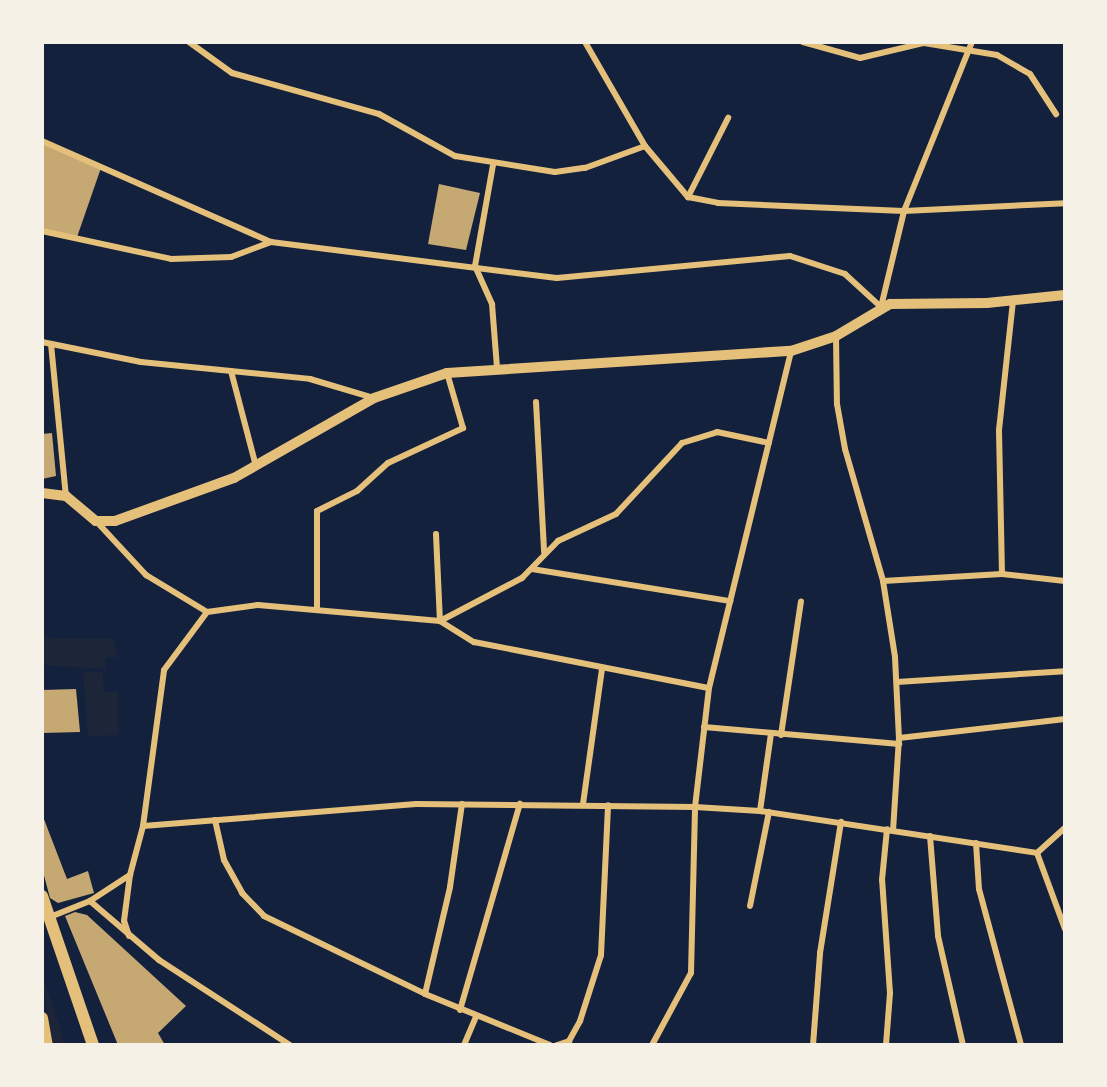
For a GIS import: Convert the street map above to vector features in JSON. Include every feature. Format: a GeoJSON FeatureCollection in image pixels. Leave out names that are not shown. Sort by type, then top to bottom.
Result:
{"type":"FeatureCollection","features":[{"type":"Feature","properties":{"kind":"highway"},"geometry":{"type":"LineString","coordinates":[[42,897],[93,1045]]}},
{"type":"Feature","properties":{"kind":"highway"},"geometry":{"type":"LineString","coordinates":[[42,1018],[47,1045]]}},
{"type":"Feature","properties":{"kind":"main road"},"geometry":{"type":"LineString","coordinates":[[42,493],[66,496],[96,521],[115,521],[257,467],[374,398],[447,373],[497,367],[791,351],[836,336],[881,307],[1013,301],[1065,295]]}},
{"type":"Feature","properties":{"kind":"street"},"geometry":{"type":"LineString","coordinates":[[189,42],[232,73],[379,114],[424,143],[493,165],[529,172],[585,168],[645,146]]}},
{"type":"Feature","properties":{"kind":"street"},"geometry":{"type":"LineString","coordinates":[[585,42],[645,146],[688,196],[718,203],[904,211],[1065,203]]}},
{"type":"Feature","properties":{"kind":"street"},"geometry":{"type":"LineString","coordinates":[[802,42],[860,58],[924,43],[971,45],[1018,64],[1056,114]]}},
{"type":"Feature","properties":{"kind":"street"},"geometry":{"type":"LineString","coordinates":[[42,141],[271,242],[557,278],[790,256],[844,274],[881,307],[904,211],[971,45]]}},
{"type":"Feature","properties":{"kind":"street"},"geometry":{"type":"LineString","coordinates":[[688,196],[728,118]]}},
{"type":"Feature","properties":{"kind":"street"},"geometry":{"type":"LineString","coordinates":[[493,165],[475,267],[492,304],[497,367]]}},
{"type":"Feature","properties":{"kind":"street"},"geometry":{"type":"LineString","coordinates":[[42,231],[171,259],[231,257],[271,242]]}},
{"type":"Feature","properties":{"kind":"street"},"geometry":{"type":"LineString","coordinates":[[1002,574],[999,430],[1013,301]]}},
{"type":"Feature","properties":{"kind":"street"},"geometry":{"type":"LineString","coordinates":[[836,336],[837,404],[845,449],[883,581],[897,682],[899,741],[882,880],[890,993],[886,1045]]}},
{"type":"Feature","properties":{"kind":"street"},"geometry":{"type":"LineString","coordinates":[[42,342],[141,362],[310,379],[374,398]]}},
{"type":"Feature","properties":{"kind":"street"},"geometry":{"type":"LineString","coordinates":[[51,344],[66,496]]}},
{"type":"Feature","properties":{"kind":"street"},"geometry":{"type":"LineString","coordinates":[[652,1045],[690,973],[695,807],[709,688],[791,351]]}},
{"type":"Feature","properties":{"kind":"street"},"geometry":{"type":"LineString","coordinates":[[231,371],[257,467]]}},
{"type":"Feature","properties":{"kind":"street"},"geometry":{"type":"LineString","coordinates":[[316,609],[316,511],[357,490],[388,463],[463,428],[447,373]]}},
{"type":"Feature","properties":{"kind":"street"},"geometry":{"type":"LineString","coordinates":[[536,402],[544,552]]}},
{"type":"Feature","properties":{"kind":"street"},"geometry":{"type":"LineString","coordinates":[[440,621],[532,569],[544,552],[636,499],[682,443],[717,432],[769,442]]}},
{"type":"Feature","properties":{"kind":"street"},"geometry":{"type":"LineString","coordinates":[[96,521],[146,575],[207,612],[258,605],[440,621],[474,642],[709,688]]}},
{"type":"Feature","properties":{"kind":"street"},"geometry":{"type":"LineString","coordinates":[[436,534],[440,621]]}},
{"type":"Feature","properties":{"kind":"street"},"geometry":{"type":"LineString","coordinates":[[532,569],[730,601]]}},
{"type":"Feature","properties":{"kind":"street"},"geometry":{"type":"LineString","coordinates":[[883,581],[1002,574],[1065,580]]}},
{"type":"Feature","properties":{"kind":"street"},"geometry":{"type":"LineString","coordinates":[[781,735],[801,601]]}},
{"type":"Feature","properties":{"kind":"street"},"geometry":{"type":"LineString","coordinates":[[129,937],[124,921],[130,875],[143,826],[164,670],[207,612]]}},
{"type":"Feature","properties":{"kind":"street"},"geometry":{"type":"LineString","coordinates":[[583,804],[602,668]]}},
{"type":"Feature","properties":{"kind":"street"},"geometry":{"type":"LineString","coordinates":[[897,682],[1065,671]]}},
{"type":"Feature","properties":{"kind":"street"},"geometry":{"type":"LineString","coordinates":[[704,727],[781,735],[899,741],[1065,719]]}},
{"type":"Feature","properties":{"kind":"street"},"geometry":{"type":"LineString","coordinates":[[760,811],[771,734]]}},
{"type":"Feature","properties":{"kind":"street"},"geometry":{"type":"LineString","coordinates":[[143,826],[462,804],[695,807],[769,812],[1037,853]]}},
{"type":"Feature","properties":{"kind":"street"},"geometry":{"type":"LineString","coordinates":[[425,994],[450,887],[462,804]]}},
{"type":"Feature","properties":{"kind":"street"},"geometry":{"type":"LineString","coordinates":[[460,1010],[520,804]]}},
{"type":"Feature","properties":{"kind":"street"},"geometry":{"type":"LineString","coordinates":[[557,1045],[569,1041],[580,1021],[601,955],[608,805]]}},
{"type":"Feature","properties":{"kind":"street"},"geometry":{"type":"LineString","coordinates":[[750,906],[769,812]]}},
{"type":"Feature","properties":{"kind":"street"},"geometry":{"type":"LineString","coordinates":[[215,820],[224,860],[242,893],[264,916],[460,1010],[550,1045]]}},
{"type":"Feature","properties":{"kind":"street"},"geometry":{"type":"LineString","coordinates":[[813,1045],[820,953],[841,822]]}},
{"type":"Feature","properties":{"kind":"street"},"geometry":{"type":"LineString","coordinates":[[1037,853],[1065,828]]}},
{"type":"Feature","properties":{"kind":"street"},"geometry":{"type":"LineString","coordinates":[[930,836],[938,936],[963,1045]]}},
{"type":"Feature","properties":{"kind":"street"},"geometry":{"type":"LineString","coordinates":[[976,843],[979,889],[1021,1045]]}},
{"type":"Feature","properties":{"kind":"street"},"geometry":{"type":"LineString","coordinates":[[1037,853],[1065,929]]}},
{"type":"Feature","properties":{"kind":"street"},"geometry":{"type":"LineString","coordinates":[[50,918],[90,902],[130,875]]}},
{"type":"Feature","properties":{"kind":"street"},"geometry":{"type":"LineString","coordinates":[[90,902],[129,937],[290,1045]]}},
{"type":"Feature","properties":{"kind":"street"},"geometry":{"type":"LineString","coordinates":[[464,1045],[477,1017]]}},
{"type":"Feature","properties":{"kind":"shaded area"},"geometry":{"type":"Polygon","coordinates":[[[42,638],[114,639],[117,657],[105,658],[105,669],[42,665],[42,638]]]}},
{"type":"Feature","properties":{"kind":"shaded area"},"geometry":{"type":"Polygon","coordinates":[[[83,672],[103,672],[104,692],[118,692],[118,735],[88,736],[83,672]]]}},
{"type":"Feature","properties":{"kind":"shaded area"},"geometry":{"type":"Polygon","coordinates":[[[42,974],[65,1045],[51,1045],[42,974]]]}},
{"type":"Feature","properties":{"kind":"building"},"geometry":{"type":"Polygon","coordinates":[[[42,141],[102,165],[76,240],[42,231],[42,141]]]}},
{"type":"Feature","properties":{"kind":"building"},"geometry":{"type":"Polygon","coordinates":[[[439,184],[480,193],[466,250],[428,244],[439,184]]]}},
{"type":"Feature","properties":{"kind":"building"},"geometry":{"type":"Polygon","coordinates":[[[52,433],[56,476],[42,479],[42,434],[52,433]]]}},
{"type":"Feature","properties":{"kind":"building"},"geometry":{"type":"Polygon","coordinates":[[[76,689],[80,732],[42,733],[42,690],[76,689]]]}},
{"type":"Feature","properties":{"kind":"building"},"geometry":{"type":"Polygon","coordinates":[[[42,814],[67,879],[88,871],[94,893],[58,903],[50,898],[42,868],[42,814]]]}},
{"type":"Feature","properties":{"kind":"building"},"geometry":{"type":"Polygon","coordinates":[[[75,912],[87,915],[186,1006],[158,1033],[165,1045],[118,1045],[65,916],[75,912]]]}}]}
